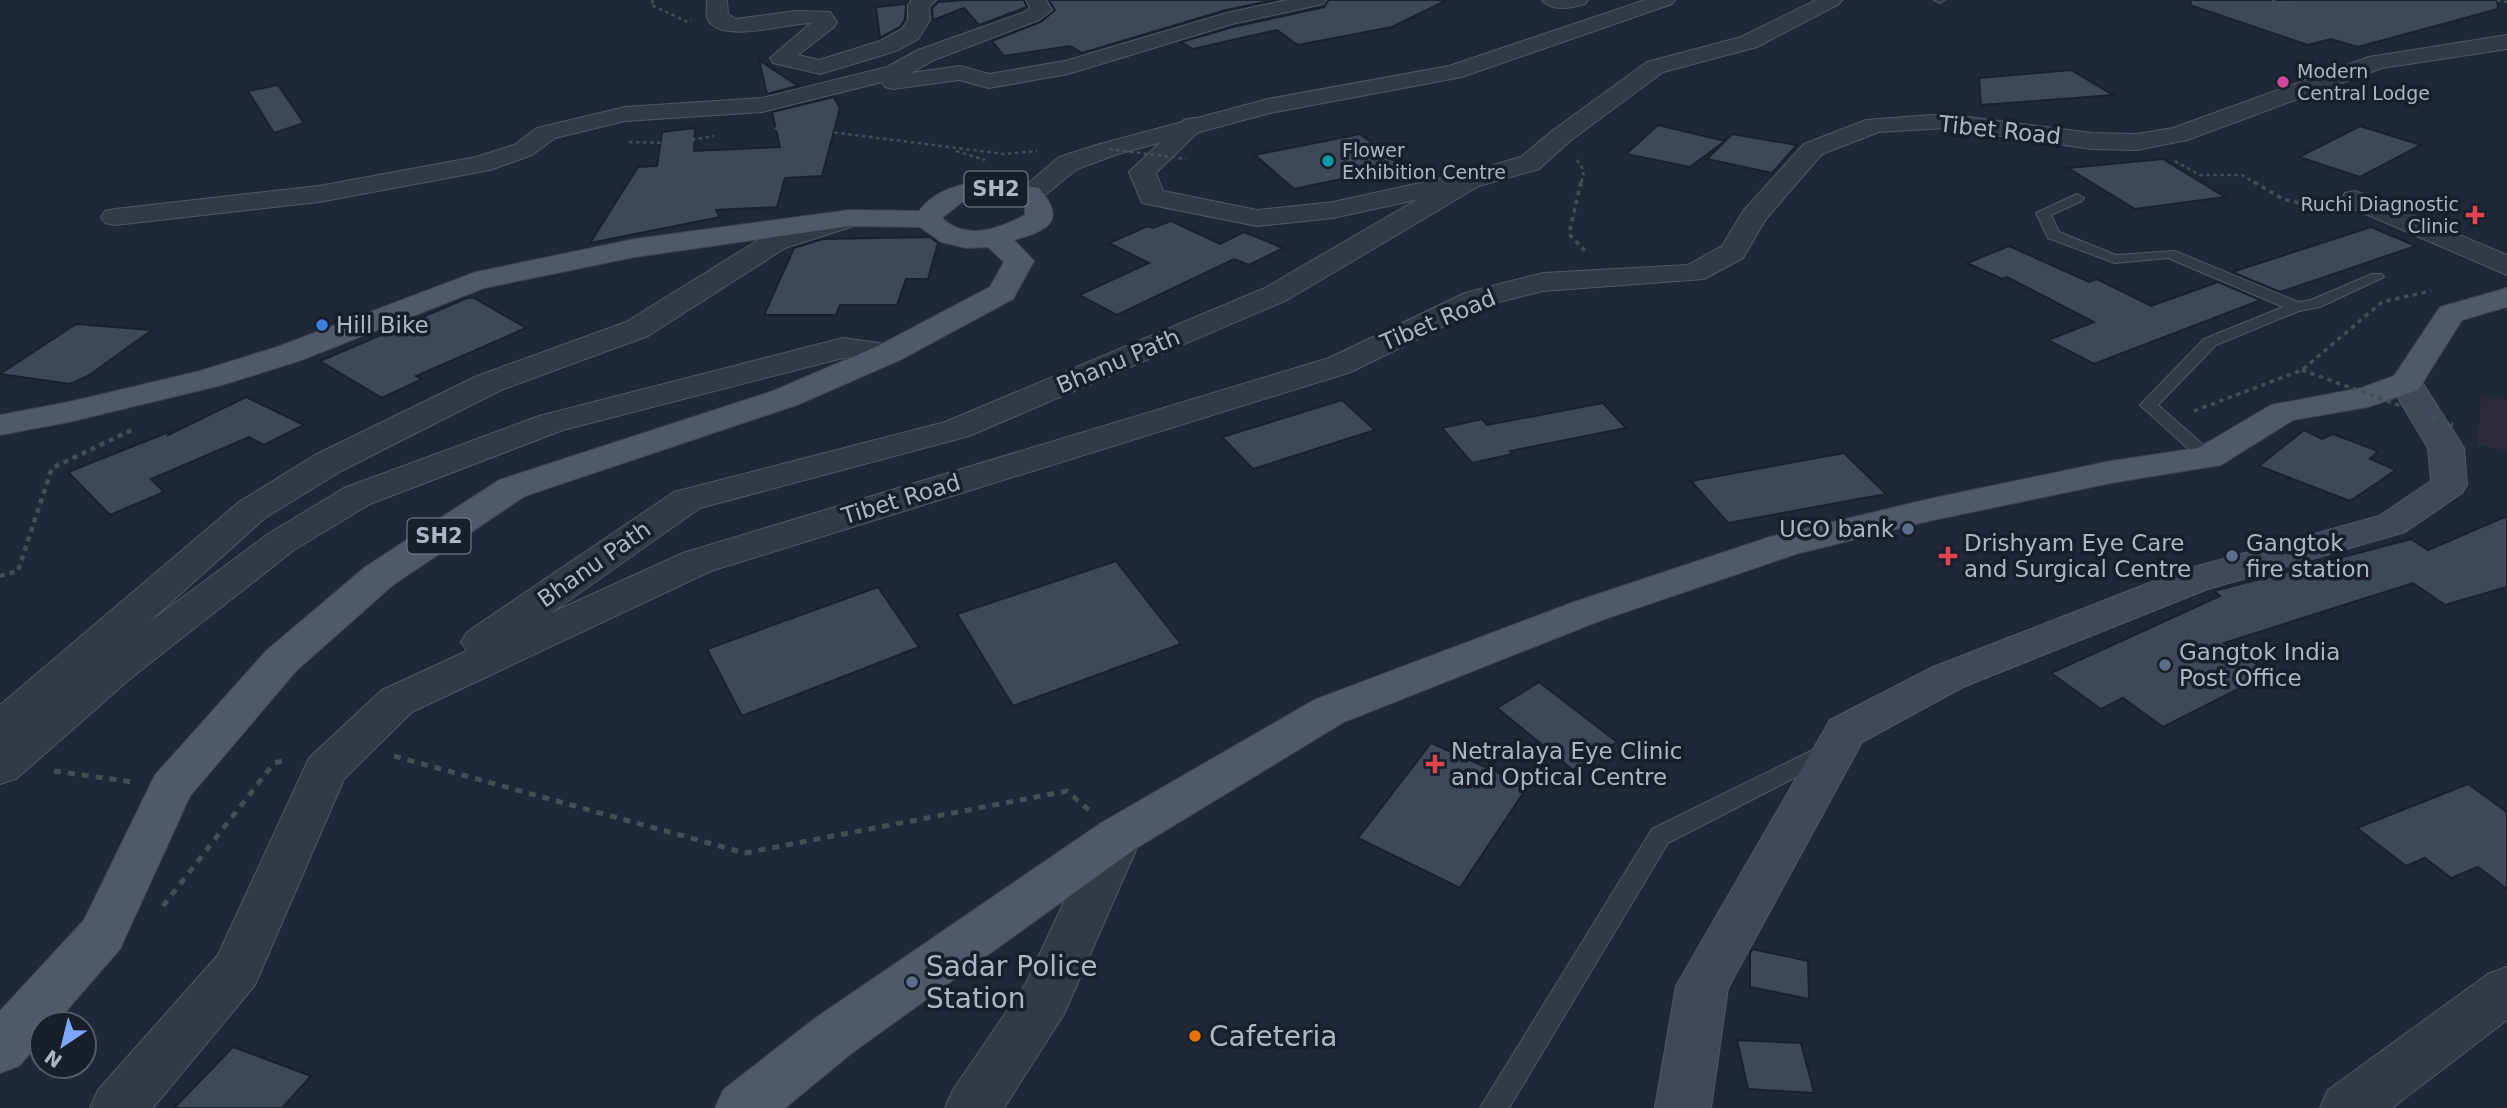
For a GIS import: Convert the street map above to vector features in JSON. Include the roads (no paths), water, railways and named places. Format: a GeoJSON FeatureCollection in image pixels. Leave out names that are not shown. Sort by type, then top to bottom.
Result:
{"type":"FeatureCollection","features":[{"type":"Feature","properties":{"kind":"main road","name":"SH2"},"geometry":{"type":"LineString","coordinates":[[987,188],[1029,194],[1039,206],[1039,219],[1019,231],[996,238],[949,236],[934,228],[927,219],[934,208],[945,199],[987,188]]}},
{"type":"Feature","properties":{"kind":"main road"},"geometry":{"type":"LineString","coordinates":[[0,425],[69,412],[210,378],[275,358],[476,281],[635,248],[850,218],[927,219]]}},
{"type":"Feature","properties":{"kind":"main road","name":"SH2"},"geometry":{"type":"LineString","coordinates":[[0,1049],[103,934],[171,787],[281,661],[379,576],[512,488],[785,398],[889,353],[1002,293],[1019,261],[996,238]]}},
{"type":"Feature","properties":{"kind":"main road"},"geometry":{"type":"LineString","coordinates":[[743,1108],[833,1037],[1118,836],[1329,711],[1588,611],[1784,545],[1929,510],[2098,474],[2208,457],[2283,412],[2368,397],[2406,383],[2451,314],[2507,297]]}},
{"type":"Feature","properties":{"kind":"main road"},"geometry":{"type":"LineString","coordinates":[[1683,1108],[1702,986],[1846,731],[1948,677],[2194,580],[2392,524],[2449,485],[2446,448],[2406,383]]}},
{"type":"Feature","properties":{"kind":"street"},"geometry":{"type":"LineString","coordinates":[[717,9],[731,26],[822,16],[825,22],[781,58],[820,67],[888,46],[910,34],[919,20],[918,5],[926,0]]}},
{"type":"Feature","properties":{"kind":"street"},"geometry":{"type":"LineString","coordinates":[[115,217],[319,194],[481,164],[523,150],[547,133],[625,114],[762,105],[895,72],[926,55],[1032,16],[1041,10],[1036,0]]}},
{"type":"Feature","properties":{"kind":"street"},"geometry":{"type":"LineString","coordinates":[[895,72],[893,82],[960,73],[989,81],[1068,67],[1227,19],[1316,0]]}},
{"type":"Feature","properties":{"kind":"street"},"geometry":{"type":"LineString","coordinates":[[1552,0],[1578,0]]}},
{"type":"Feature","properties":{"kind":"street"},"geometry":{"type":"LineString","coordinates":[[1029,194],[1069,163],[1109,149],[1268,106],[1454,72],[1665,0]]}},
{"type":"Feature","properties":{"kind":"street","name":"Bhanu Path"},"geometry":{"type":"LineString","coordinates":[[397,701],[687,500],[957,429],[1276,294],[1470,180],[1530,163],[1561,136],[1655,67],[1749,42],[1832,0]]}},
{"type":"Feature","properties":{"kind":"street","name":"Tibet Road"},"geometry":{"type":"LineString","coordinates":[[397,701],[697,562],[1340,365],[1476,299],[1543,282],[1693,273],[1732,252],[1754,216],[1813,149],[1875,125],[1945,121],[2092,141],[2137,142],[2178,135],[2377,62],[2507,43]]}},
{"type":"Feature","properties":{"kind":"street"},"geometry":{"type":"LineString","coordinates":[[1193,125],[1142,172],[1152,197],[1258,218],[1333,210],[1470,180]]}},
{"type":"Feature","properties":{"kind":"street"},"geometry":{"type":"LineString","coordinates":[[2343,205],[2507,266]]}},
{"type":"Feature","properties":{"kind":"street"},"geometry":{"type":"LineString","coordinates":[[2,754],[253,510],[328,463],[489,383],[637,329],[775,242],[850,218]]}},
{"type":"Feature","properties":{"kind":"street"},"geometry":{"type":"LineString","coordinates":[[2,754],[281,542],[357,496],[551,423],[843,348],[889,353]]}},
{"type":"Feature","properties":{"kind":"street"},"geometry":{"type":"LineString","coordinates":[[253,510],[357,496]]}},
{"type":"Feature","properties":{"kind":"street"},"geometry":{"type":"LineString","coordinates":[[118,1108],[237,969],[325,770],[397,701]]}},
{"type":"Feature","properties":{"kind":"street"},"geometry":{"type":"LineString","coordinates":[[972,1108],[1045,998],[1118,836]]}},
{"type":"Feature","properties":{"kind":"street"},"geometry":{"type":"LineString","coordinates":[[2348,1108],[2507,990]]}},
{"type":"Feature","properties":{"kind":"lane"},"geometry":{"type":"LineString","coordinates":[[2077,198],[2043,213],[2053,235],[2115,258],[2171,254],[2295,307]]}},
{"type":"Feature","properties":{"kind":"lane"},"geometry":{"type":"LineString","coordinates":[[2208,457],[2148,405],[2210,342],[2295,307],[2315,304],[2377,277]]}},
{"type":"Feature","properties":{"kind":"lane"},"geometry":{"type":"LineString","coordinates":[[1494,1108],[1660,836],[1839,745]]}},
{"type":"Feature","properties":{"kind":"place","name":"Modern Central Lodge"},"geometry":{"type":"Point","coordinates":[2283,82]}},
{"type":"Feature","properties":{"kind":"place","name":"Flower Exhibition Centre"},"geometry":{"type":"Point","coordinates":[1328,161]}},
{"type":"Feature","properties":{"kind":"place","name":"Ruchi Diagnostic Clinic"},"geometry":{"type":"Point","coordinates":[2475,215]}},
{"type":"Feature","properties":{"kind":"place","name":"Hill Bike"},"geometry":{"type":"Point","coordinates":[322,325]}},
{"type":"Feature","properties":{"kind":"place","name":"UCO bank"},"geometry":{"type":"Point","coordinates":[1908,529]}},
{"type":"Feature","properties":{"kind":"place","name":"Drishyam Eye Care and Surgical Centre"},"geometry":{"type":"Point","coordinates":[1948,556]}},
{"type":"Feature","properties":{"kind":"place","name":"Gangtok fire station"},"geometry":{"type":"Point","coordinates":[2232,556]}},
{"type":"Feature","properties":{"kind":"place","name":"Gangtok India Post Office"},"geometry":{"type":"Point","coordinates":[2165,665]}},
{"type":"Feature","properties":{"kind":"place","name":"Netralaya Eye Clinic and Optical Centre"},"geometry":{"type":"Point","coordinates":[1435,764]}},
{"type":"Feature","properties":{"kind":"place","name":"Sadar Police Station"},"geometry":{"type":"Point","coordinates":[912,982]}},
{"type":"Feature","properties":{"kind":"place","name":"Cafeteria"},"geometry":{"type":"Point","coordinates":[1195,1036]}}]}
